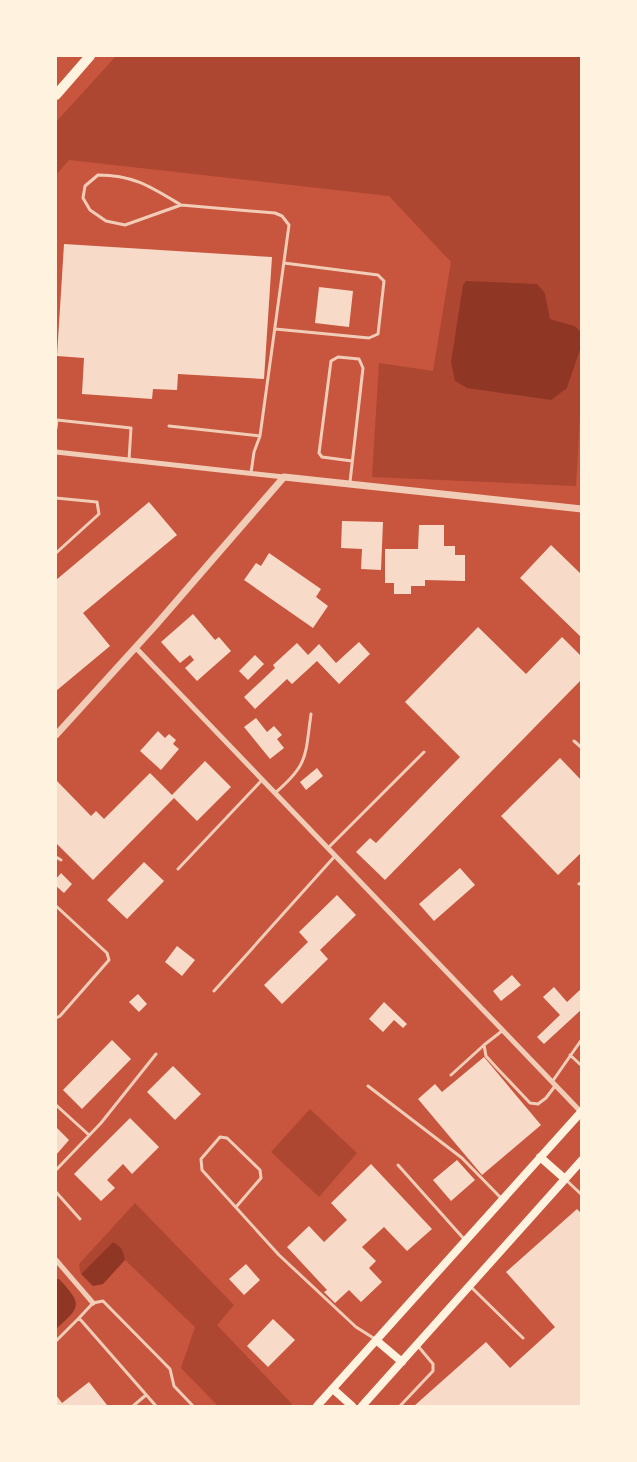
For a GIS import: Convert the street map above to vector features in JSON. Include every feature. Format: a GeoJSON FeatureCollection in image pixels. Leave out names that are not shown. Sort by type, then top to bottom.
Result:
{"type":"FeatureCollection","features":[{"type":"Feature","properties":{"kind":"highway"},"geometry":{"type":"LineString","coordinates":[[56,95],[90,56]]}},
{"type":"Feature","properties":{"kind":"main road"},"geometry":{"type":"LineString","coordinates":[[317,1407],[581,1112]]}},
{"type":"Feature","properties":{"kind":"main road"},"geometry":{"type":"LineString","coordinates":[[540,1157],[565,1179]]}},
{"type":"Feature","properties":{"kind":"main road"},"geometry":{"type":"LineString","coordinates":[[362,1407],[582,1160]]}},
{"type":"Feature","properties":{"kind":"main road"},"geometry":{"type":"LineString","coordinates":[[376,1340],[402,1362]]}},
{"type":"Feature","properties":{"kind":"main road"},"geometry":{"type":"LineString","coordinates":[[333,1389],[352,1407]]}},
{"type":"Feature","properties":{"kind":"street"},"geometry":{"type":"LineString","coordinates":[[56,452],[582,509]]}},
{"type":"Feature","properties":{"kind":"street"},"geometry":{"type":"LineString","coordinates":[[57,730],[155,626],[284,477]]}},
{"type":"Feature","properties":{"kind":"street"},"geometry":{"type":"LineString","coordinates":[[135,646],[581,1112]]}},
{"type":"Feature","properties":{"kind":"street"},"geometry":{"type":"LineString","coordinates":[[56,1260],[93,1303]]}},
{"type":"Feature","properties":{"kind":"lane"},"geometry":{"type":"LineString","coordinates":[[181,205],[140,181],[115,175],[98,175],[85,186],[83,198],[90,210],[106,221],[125,225],[181,205],[275,213],[282,216],[289,225],[260,436],[254,452],[251,473]]}},
{"type":"Feature","properties":{"kind":"lane"},"geometry":{"type":"LineString","coordinates":[[275,329],[369,338],[378,334],[384,281],[378,275],[284,263]]}},
{"type":"Feature","properties":{"kind":"lane"},"geometry":{"type":"LineString","coordinates":[[350,484],[363,368],[360,359],[338,357],[331,361],[319,453],[322,458],[352,461]]}},
{"type":"Feature","properties":{"kind":"lane"},"geometry":{"type":"LineString","coordinates":[[56,428],[57,420],[131,428],[129,460]]}},
{"type":"Feature","properties":{"kind":"lane"},"geometry":{"type":"LineString","coordinates":[[169,426],[260,436]]}},
{"type":"Feature","properties":{"kind":"lane"},"geometry":{"type":"LineString","coordinates":[[56,498],[97,502],[99,514],[56,553]]}},
{"type":"Feature","properties":{"kind":"lane"},"geometry":{"type":"LineString","coordinates":[[275,793],[292,779],[302,765],[311,714]]}},
{"type":"Feature","properties":{"kind":"lane"},"geometry":{"type":"LineString","coordinates":[[574,741],[582,748]]}},
{"type":"Feature","properties":{"kind":"lane"},"geometry":{"type":"LineString","coordinates":[[328,848],[424,752]]}},
{"type":"Feature","properties":{"kind":"lane"},"geometry":{"type":"LineString","coordinates":[[178,869],[262,780]]}},
{"type":"Feature","properties":{"kind":"lane"},"geometry":{"type":"LineString","coordinates":[[214,991],[335,856]]}},
{"type":"Feature","properties":{"kind":"lane"},"geometry":{"type":"LineString","coordinates":[[56,857],[61,860]]}},
{"type":"Feature","properties":{"kind":"lane"},"geometry":{"type":"LineString","coordinates":[[56,906],[107,953],[109,960],[56,1018]]}},
{"type":"Feature","properties":{"kind":"lane"},"geometry":{"type":"LineString","coordinates":[[451,1075],[502,1031]]}},
{"type":"Feature","properties":{"kind":"lane"},"geometry":{"type":"LineString","coordinates":[[484,1046],[486,1056],[530,1103],[538,1104],[546,1098],[582,1039]]}},
{"type":"Feature","properties":{"kind":"lane"},"geometry":{"type":"LineString","coordinates":[[56,1170],[89,1135],[156,1054]]}},
{"type":"Feature","properties":{"kind":"lane"},"geometry":{"type":"LineString","coordinates":[[570,1056],[582,1066]]}},
{"type":"Feature","properties":{"kind":"lane"},"geometry":{"type":"LineString","coordinates":[[368,1086],[462,1158],[502,1199]]}},
{"type":"Feature","properties":{"kind":"lane"},"geometry":{"type":"LineString","coordinates":[[56,1105],[89,1135]]}},
{"type":"Feature","properties":{"kind":"lane"},"geometry":{"type":"LineString","coordinates":[[236,1207],[261,1178],[260,1170],[227,1137],[220,1137],[201,1159],[202,1170],[279,1255],[356,1327],[376,1340]]}},
{"type":"Feature","properties":{"kind":"lane"},"geometry":{"type":"LineString","coordinates":[[398,1165],[465,1240]]}},
{"type":"Feature","properties":{"kind":"lane"},"geometry":{"type":"LineString","coordinates":[[565,1179],[582,1195]]}},
{"type":"Feature","properties":{"kind":"lane"},"geometry":{"type":"LineString","coordinates":[[56,1192],[80,1219]]}},
{"type":"Feature","properties":{"kind":"lane"},"geometry":{"type":"LineString","coordinates":[[470,1286],[523,1338]]}},
{"type":"Feature","properties":{"kind":"lane"},"geometry":{"type":"LineString","coordinates":[[56,1341],[93,1303],[103,1301],[170,1369],[174,1386],[193,1407]]}},
{"type":"Feature","properties":{"kind":"lane"},"geometry":{"type":"LineString","coordinates":[[79,1318],[156,1407]]}},
{"type":"Feature","properties":{"kind":"lane"},"geometry":{"type":"LineString","coordinates":[[400,1407],[434,1371],[434,1364],[417,1345]]}},
{"type":"Feature","properties":{"kind":"lane"},"geometry":{"type":"LineString","coordinates":[[133,1407],[146,1395]]}},
{"type":"Feature","properties":{"kind":"shaded area"},"geometry":{"type":"Polygon","coordinates":[[[116,56],[581,56],[581,332],[575,326],[550,319],[545,293],[537,284],[567,388],[581,347],[581,398],[576,486],[372,477],[379,363],[433,371],[451,262],[389,196],[69,160],[56,175],[56,122],[116,56]]]}},
{"type":"Feature","properties":{"kind":"shaded area"},"geometry":{"type":"Polygon","coordinates":[[[466,281],[537,284],[545,293],[550,319],[575,326],[581,332],[581,347],[567,388],[551,400],[467,388],[455,381],[451,362],[463,285],[466,281]]]}},
{"type":"Feature","properties":{"kind":"shaded area"},"geometry":{"type":"Polygon","coordinates":[[[310,1109],[357,1153],[319,1197],[271,1152],[310,1109]]]}},
{"type":"Feature","properties":{"kind":"shaded area"},"geometry":{"type":"Polygon","coordinates":[[[135,1203],[234,1305],[217,1325],[292,1404],[290,1406],[218,1406],[181,1368],[195,1327],[125,1260],[124,1254],[113,1242],[81,1274],[79,1264],[135,1203]]]}},
{"type":"Feature","properties":{"kind":"shaded area"},"geometry":{"type":"Polygon","coordinates":[[[113,1242],[122,1250],[125,1260],[103,1284],[93,1286],[81,1274],[113,1242]]]}},
{"type":"Feature","properties":{"kind":"shaded area"},"geometry":{"type":"Polygon","coordinates":[[[56,1279],[59,1279],[72,1295],[76,1305],[56,1329],[56,1279]]]}},
{"type":"Feature","properties":{"kind":"building"},"geometry":{"type":"Polygon","coordinates":[[[64,244],[272,257],[264,379],[178,374],[177,390],[153,389],[152,399],[82,394],[84,358],[57,356],[64,244]]]}},
{"type":"Feature","properties":{"kind":"building"},"geometry":{"type":"Polygon","coordinates":[[[319,287],[353,291],[349,327],[315,323],[319,287]]]}},
{"type":"Feature","properties":{"kind":"building"},"geometry":{"type":"Polygon","coordinates":[[[149,502],[177,535],[83,613],[110,646],[56,691],[56,580],[149,502]]]}},
{"type":"Feature","properties":{"kind":"building"},"geometry":{"type":"Polygon","coordinates":[[[342,521],[383,522],[381,570],[361,569],[362,549],[341,548],[342,521]]]}},
{"type":"Feature","properties":{"kind":"building"},"geometry":{"type":"Polygon","coordinates":[[[419,525],[444,525],[444,546],[455,546],[455,555],[465,555],[465,581],[425,580],[425,586],[411,586],[411,594],[394,594],[394,583],[385,583],[385,549],[418,549],[419,525]]]}},
{"type":"Feature","properties":{"kind":"building"},"geometry":{"type":"Polygon","coordinates":[[[551,545],[582,575],[582,638],[520,578],[551,545]]]}},
{"type":"Feature","properties":{"kind":"building"},"geometry":{"type":"Polygon","coordinates":[[[269,553],[321,589],[316,597],[328,606],[313,628],[244,580],[256,563],[261,566],[269,553]]]}},
{"type":"Feature","properties":{"kind":"building"},"geometry":{"type":"Polygon","coordinates":[[[193,614],[215,640],[219,637],[231,651],[197,681],[185,668],[194,660],[190,655],[180,663],[161,642],[193,614]]]}},
{"type":"Feature","properties":{"kind":"building"},"geometry":{"type":"Polygon","coordinates":[[[478,627],[526,674],[562,637],[582,657],[582,679],[385,880],[356,852],[370,838],[376,843],[460,757],[405,702],[478,627]]]}},
{"type":"Feature","properties":{"kind":"building"},"geometry":{"type":"Polygon","coordinates":[[[359,642],[370,654],[339,684],[317,661],[292,684],[287,679],[255,709],[244,697],[275,668],[273,665],[297,643],[308,655],[319,644],[336,663],[359,642]]]}},
{"type":"Feature","properties":{"kind":"building"},"geometry":{"type":"Polygon","coordinates":[[[255,655],[264,664],[248,680],[239,671],[255,655]]]}},
{"type":"Feature","properties":{"kind":"building"},"geometry":{"type":"Polygon","coordinates":[[[256,718],[267,732],[274,726],[282,735],[277,739],[284,748],[270,759],[244,727],[256,718]]]}},
{"type":"Feature","properties":{"kind":"building"},"geometry":{"type":"Polygon","coordinates":[[[158,731],[165,738],[169,734],[176,740],[173,744],[179,749],[161,770],[140,751],[158,731]]]}},
{"type":"Feature","properties":{"kind":"building"},"geometry":{"type":"Polygon","coordinates":[[[560,758],[582,781],[582,852],[558,875],[501,816],[560,758]]]}},
{"type":"Feature","properties":{"kind":"building"},"geometry":{"type":"Polygon","coordinates":[[[205,761],[231,787],[197,821],[174,798],[93,880],[56,843],[56,780],[91,816],[96,811],[104,819],[150,773],[172,795],[205,761]]]}},
{"type":"Feature","properties":{"kind":"building"},"geometry":{"type":"Polygon","coordinates":[[[317,768],[323,776],[306,790],[300,782],[317,768]]]}},
{"type":"Feature","properties":{"kind":"building"},"geometry":{"type":"Polygon","coordinates":[[[144,862],[164,881],[127,919],[107,900],[144,862]]]}},
{"type":"Feature","properties":{"kind":"building"},"geometry":{"type":"Polygon","coordinates":[[[460,868],[475,885],[434,921],[419,904],[460,868]]]}},
{"type":"Feature","properties":{"kind":"building"},"geometry":{"type":"Polygon","coordinates":[[[61,873],[72,884],[64,893],[56,886],[56,879],[61,873]]]}},
{"type":"Feature","properties":{"kind":"building"},"geometry":{"type":"Polygon","coordinates":[[[337,895],[356,915],[320,950],[328,959],[282,1004],[264,985],[308,942],[299,932],[337,895]]]}},
{"type":"Feature","properties":{"kind":"building"},"geometry":{"type":"Polygon","coordinates":[[[177,946],[195,960],[182,976],[165,962],[177,946]]]}},
{"type":"Feature","properties":{"kind":"building"},"geometry":{"type":"Polygon","coordinates":[[[512,975],[521,985],[501,1001],[493,991],[512,975]]]}},
{"type":"Feature","properties":{"kind":"building"},"geometry":{"type":"Polygon","coordinates":[[[554,987],[567,1002],[582,988],[582,1009],[544,1044],[537,1037],[560,1015],[543,997],[554,987]]]}},
{"type":"Feature","properties":{"kind":"building"},"geometry":{"type":"Polygon","coordinates":[[[138,994],[147,1004],[139,1012],[129,1002],[138,994]]]}},
{"type":"Feature","properties":{"kind":"building"},"geometry":{"type":"Polygon","coordinates":[[[384,1002],[407,1024],[403,1028],[394,1020],[383,1032],[369,1019],[384,1002]]]}},
{"type":"Feature","properties":{"kind":"building"},"geometry":{"type":"Polygon","coordinates":[[[112,1040],[131,1059],[82,1109],[63,1090],[112,1040]]]}},
{"type":"Feature","properties":{"kind":"building"},"geometry":{"type":"Polygon","coordinates":[[[484,1057],[541,1125],[482,1175],[418,1099],[435,1084],[442,1092],[484,1057]]]}},
{"type":"Feature","properties":{"kind":"building"},"geometry":{"type":"Polygon","coordinates":[[[173,1066],[201,1094],[175,1120],[147,1092],[173,1066]]]}},
{"type":"Feature","properties":{"kind":"building"},"geometry":{"type":"Polygon","coordinates":[[[130,1118],[159,1147],[132,1174],[123,1164],[107,1180],[115,1188],[101,1201],[74,1174],[130,1118]]]}},
{"type":"Feature","properties":{"kind":"building"},"geometry":{"type":"Polygon","coordinates":[[[56,1127],[69,1140],[56,1155],[56,1127]]]}},
{"type":"Feature","properties":{"kind":"building"},"geometry":{"type":"Polygon","coordinates":[[[457,1160],[475,1180],[451,1201],[433,1180],[457,1160]]]}},
{"type":"Feature","properties":{"kind":"building"},"geometry":{"type":"Polygon","coordinates":[[[371,1164],[432,1229],[407,1251],[384,1227],[362,1247],[376,1261],[369,1268],[382,1282],[361,1302],[349,1290],[335,1303],[324,1292],[327,1290],[287,1247],[309,1226],[324,1242],[347,1220],[331,1203],[371,1164]]]}},
{"type":"Feature","properties":{"kind":"building"},"geometry":{"type":"Polygon","coordinates":[[[577,1209],[582,1214],[582,1406],[414,1406],[486,1342],[510,1368],[555,1327],[506,1272],[577,1209]]]}},
{"type":"Feature","properties":{"kind":"building"},"geometry":{"type":"Polygon","coordinates":[[[246,1264],[260,1280],[244,1295],[229,1279],[246,1264]]]}},
{"type":"Feature","properties":{"kind":"building"},"geometry":{"type":"Polygon","coordinates":[[[273,1319],[295,1340],[268,1367],[247,1346],[273,1319]]]}},
{"type":"Feature","properties":{"kind":"building"},"geometry":{"type":"Polygon","coordinates":[[[89,1382],[107,1405],[56,1406],[56,1395],[62,1403],[89,1382]]]}}]}
